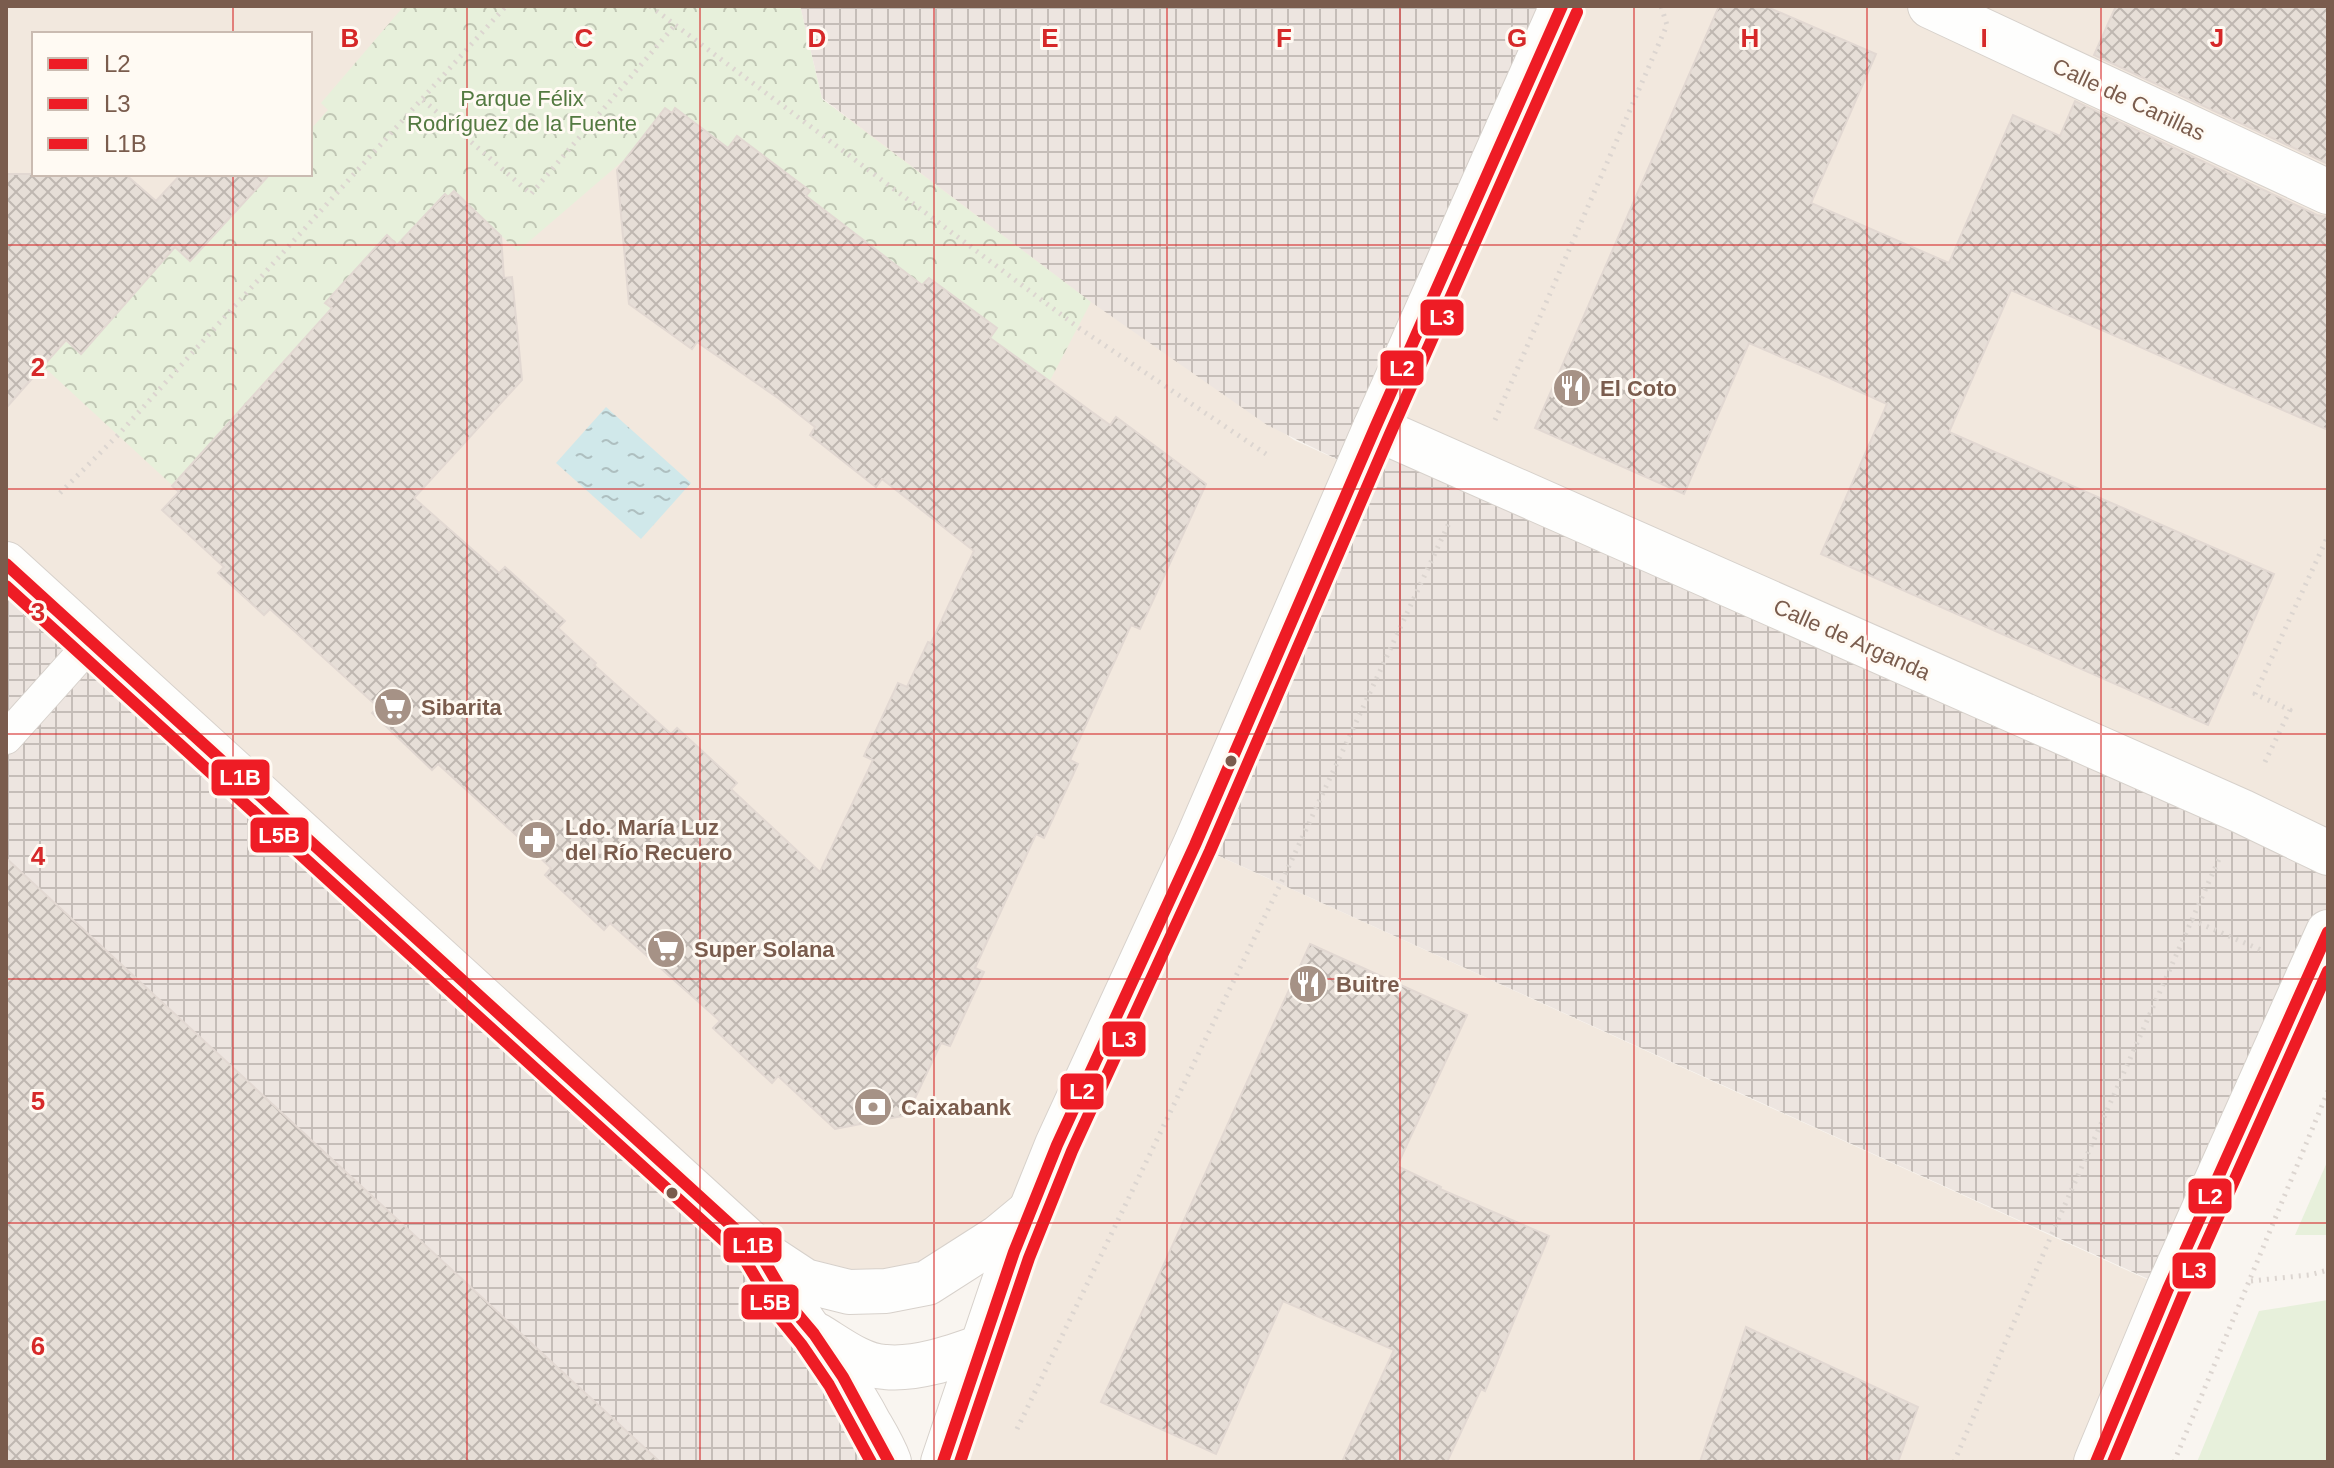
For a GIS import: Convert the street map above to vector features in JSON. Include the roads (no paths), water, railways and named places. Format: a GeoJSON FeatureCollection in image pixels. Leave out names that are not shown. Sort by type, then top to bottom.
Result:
{"type":"FeatureCollection","features":[{"type":"Feature","properties":{"kind":"street"},"geometry":{"type":"LineString","coordinates":[[943,1462],[1028,1213],[1195,845],[1562,6]]}},
{"type":"Feature","properties":{"kind":"street","name":"Calle de Canillas"},"geometry":{"type":"LineString","coordinates":[[1930,6],[2328,192]]}},
{"type":"Feature","properties":{"kind":"street","name":"Calle de Arganda"},"geometry":{"type":"LineString","coordinates":[[1375,428],[2241,811],[2328,853]]}},
{"type":"Feature","properties":{"kind":"street"},"geometry":{"type":"LineString","coordinates":[[6,564],[758,1250],[805,1281],[849,1292],[886,1291],[927,1283],[999,1237],[1028,1213]]}},
{"type":"Feature","properties":{"kind":"street"},"geometry":{"type":"LineString","coordinates":[[2096,1462],[2168,1289],[2328,932]]}},
{"type":"Feature","properties":{"kind":"street"},"geometry":{"type":"LineString","coordinates":[[758,1250],[792,1308],[814,1334],[865,1415],[889,1462]]}},
{"type":"Feature","properties":{"kind":"street"},"geometry":{"type":"LineString","coordinates":[[814,1334],[861,1360],[884,1368],[943,1360],[984,1346]]}},
{"type":"Feature","properties":{"kind":"lane"},"geometry":{"type":"LineString","coordinates":[[6,738],[92,642]]}},
{"type":"Feature","properties":{"kind":"water"},"geometry":{"type":"Polygon","coordinates":[[[606,407],[691,483],[641,539],[556,463],[606,407]]]}},
{"type":"Feature","properties":{"kind":"place","name":"El Coto"},"geometry":{"type":"Point","coordinates":[1572,388]}},
{"type":"Feature","properties":{"kind":"place","name":"Sibarita"},"geometry":{"type":"Point","coordinates":[393,707]}},
{"type":"Feature","properties":{"kind":"place","name":"Ldo. María Luz del Río Recuero"},"geometry":{"type":"Point","coordinates":[537,840]}},
{"type":"Feature","properties":{"kind":"place","name":"Super Solana"},"geometry":{"type":"Point","coordinates":[666,949]}},
{"type":"Feature","properties":{"kind":"place","name":"Buitre"},"geometry":{"type":"Point","coordinates":[1308,984]}},
{"type":"Feature","properties":{"kind":"place","name":"Caixabank"},"geometry":{"type":"Point","coordinates":[873,1107]}},
{"type":"Feature","properties":{"kind":"park label","name":"Parque Félix Rodríguez de la Fuente"},"geometry":{"type":"Point","coordinates":[522,110]}}]}
